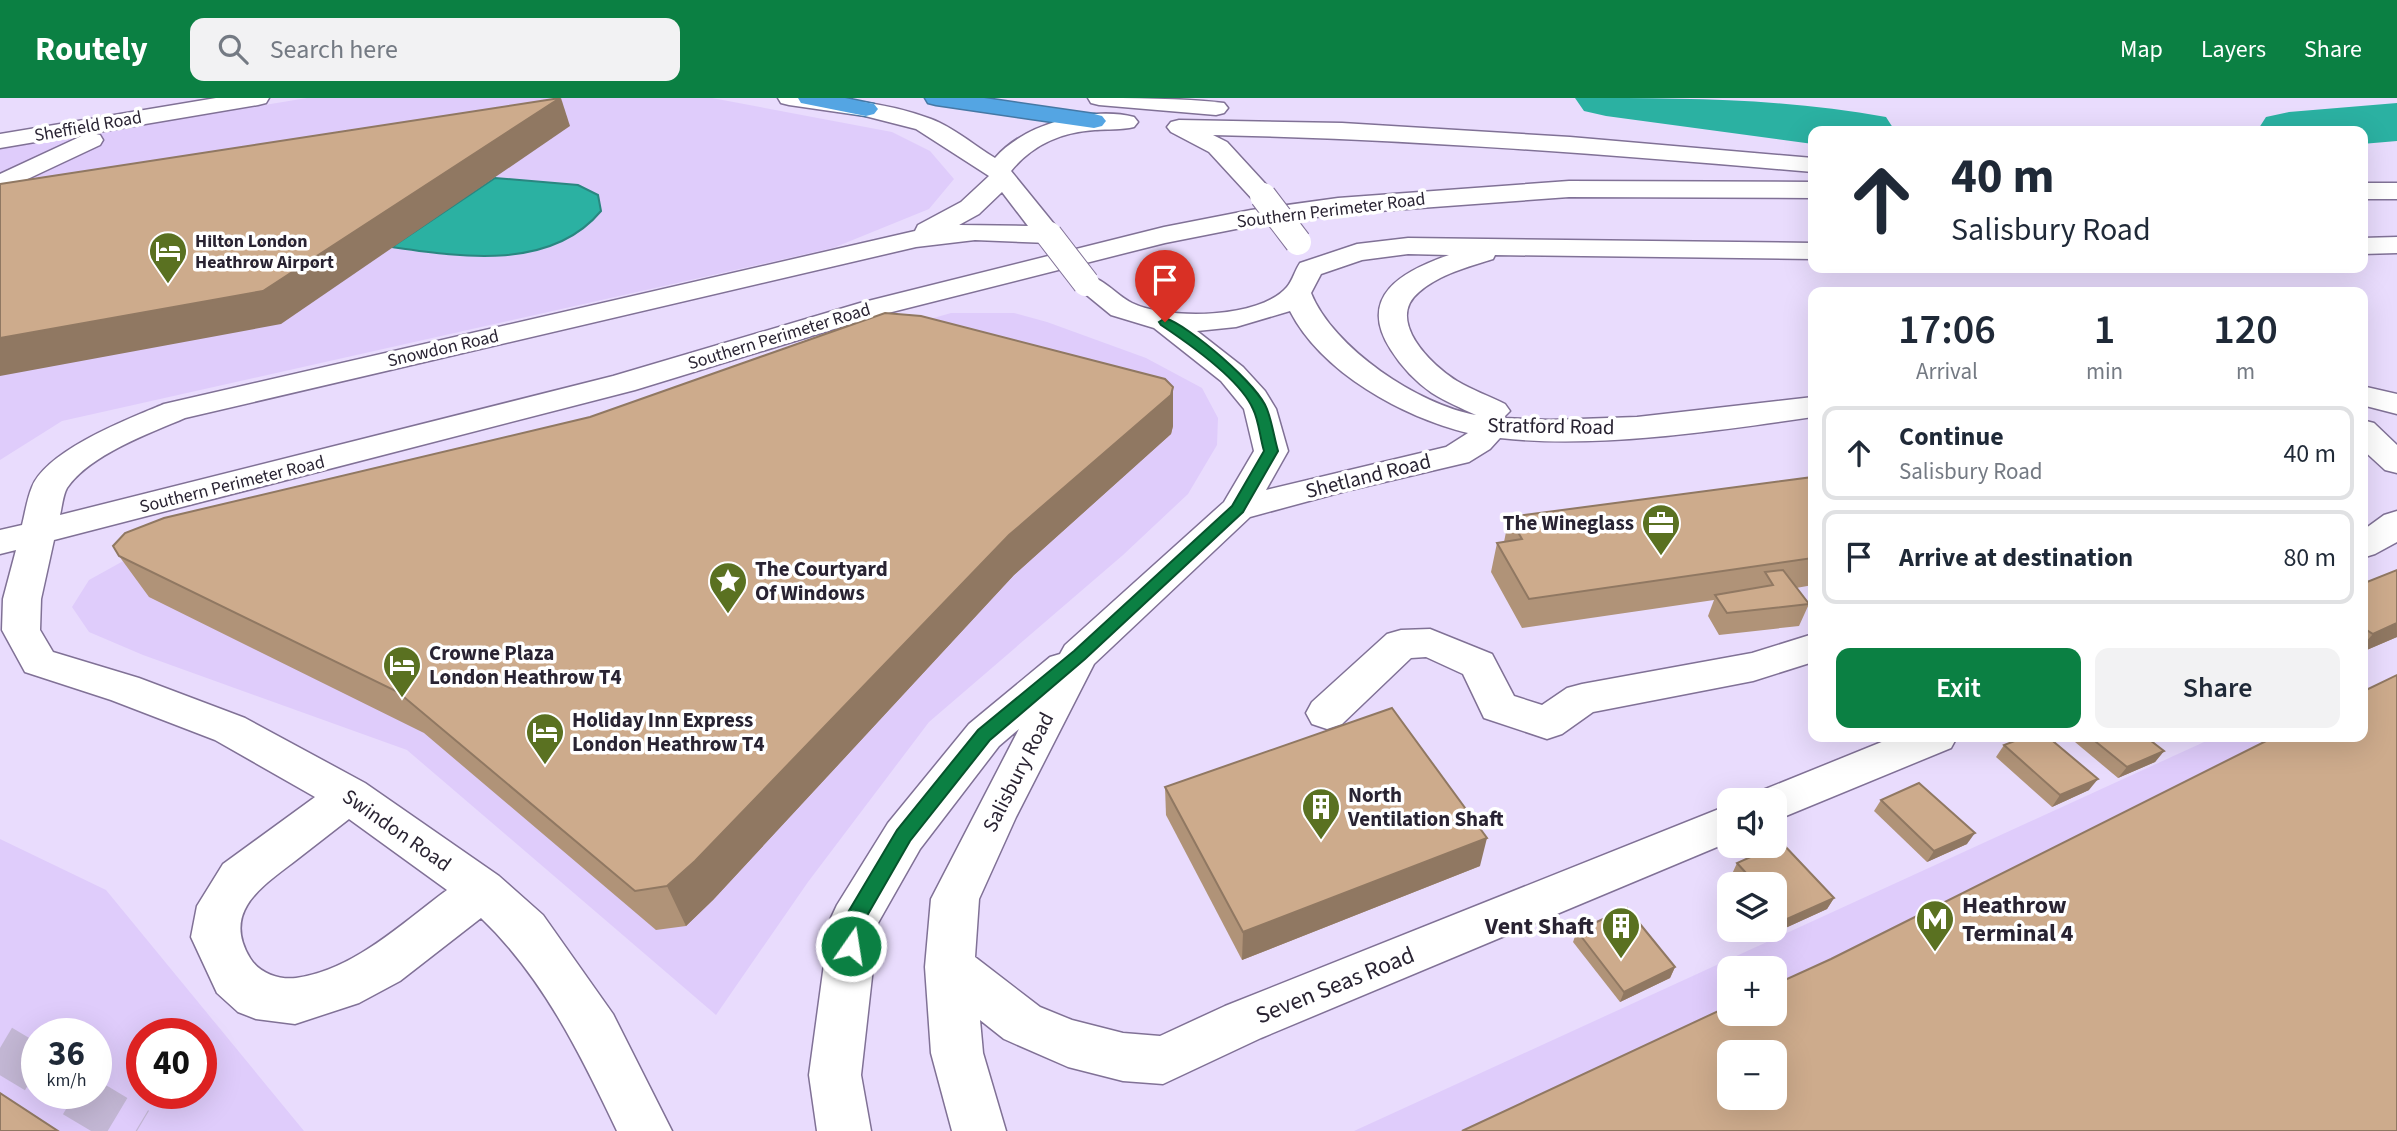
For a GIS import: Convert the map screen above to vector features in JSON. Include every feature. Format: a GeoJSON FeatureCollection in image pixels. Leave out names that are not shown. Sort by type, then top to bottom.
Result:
{"type":"FeatureCollection","features":[{"type":"Feature","properties":{"kind":"highway"},"geometry":{"type":"LineString","coordinates":[[809,98],[866,109]]}},
{"type":"Feature","properties":{"kind":"highway"},"geometry":{"type":"LineString","coordinates":[[936,98],[1097,109]]}},
{"type":"Feature","properties":{"kind":"street","name":"Sheffield Road"},"geometry":{"type":"LineString","coordinates":[[0,141],[258,98]]}},
{"type":"Feature","properties":{"kind":"street"},"geometry":{"type":"LineString","coordinates":[[789,98],[866,109],[924,124],[1000,175],[1086,283],[1122,310],[1165,322],[1215,321],[1254,314],[1272,308],[1304,281],[1357,252],[1408,246],[1808,251]]}},
{"type":"Feature","properties":{"kind":"street"},"geometry":{"type":"LineString","coordinates":[[1097,109],[1135,122],[1179,127],[1342,130],[1570,144],[1808,164]]}},
{"type":"Feature","properties":{"kind":"street"},"geometry":{"type":"LineString","coordinates":[[1097,109],[1449,129],[1570,144]]}},
{"type":"Feature","properties":{"kind":"street","name":"Snowdon Road"},"geometry":{"type":"LineString","coordinates":[[18,538],[49,487],[70,465],[133,428],[175,411],[803,267],[903,241],[940,226],[970,208],[1027,141],[1097,109]]}},
{"type":"Feature","properties":{"kind":"street"},"geometry":{"type":"LineString","coordinates":[[0,184],[76,146],[172,111]]}},
{"type":"Feature","properties":{"kind":"street","name":"Stratford Road"},"geometry":{"type":"LineString","coordinates":[[1179,127],[1219,147],[1263,196],[1298,242],[1304,281],[1304,314],[1321,335],[1347,359],[1406,400],[1447,417],[1491,428],[1571,430],[1761,415],[1808,408]]}},
{"type":"Feature","properties":{"kind":"street","name":"Southern Perimeter Road"},"geometry":{"type":"LineString","coordinates":[[1569,189],[1808,205]]}},
{"type":"Feature","properties":{"kind":"street","name":"Southern Perimeter Road"},"geometry":{"type":"LineString","coordinates":[[18,538],[624,383],[870,309],[1164,234],[1338,206],[1569,189],[1808,190]]}},
{"type":"Feature","properties":{"kind":"street"},"geometry":{"type":"LineString","coordinates":[[2368,191],[2397,191]]}},
{"type":"Feature","properties":{"kind":"street","name":"Snowdon Road"},"geometry":{"type":"LineString","coordinates":[[903,241],[977,233],[1049,235]]}},
{"type":"Feature","properties":{"kind":"street"},"geometry":{"type":"LineString","coordinates":[[2368,246],[2397,245]]}},
{"type":"Feature","properties":{"kind":"street"},"geometry":{"type":"LineString","coordinates":[[1506,247],[1471,257],[1424,276],[1402,291],[1391,309],[1391,326],[1400,344],[1420,367],[1444,386],[1494,411],[1529,423],[1571,430]]}},
{"type":"Feature","properties":{"kind":"street","name":"Salisbury Road"},"geometry":{"type":"LineString","coordinates":[[979,1131],[957,1052],[950,967],[956,899],[994,817],[1079,655],[1238,509],[1271,451],[1260,407],[1232,373],[1165,322]]}},
{"type":"Feature","properties":{"kind":"street"},"geometry":{"type":"LineString","coordinates":[[2368,397],[2397,404]]}},
{"type":"Feature","properties":{"kind":"street"},"geometry":{"type":"LineString","coordinates":[[1761,415],[1808,413]]}},
{"type":"Feature","properties":{"kind":"street","name":"Shetland Road"},"geometry":{"type":"LineString","coordinates":[[1238,509],[1457,454],[1478,442],[1491,428]]}},
{"type":"Feature","properties":{"kind":"street"},"geometry":{"type":"LineString","coordinates":[[2368,431],[2397,439]]}},
{"type":"Feature","properties":{"kind":"street"},"geometry":{"type":"LineString","coordinates":[[2368,435],[2397,463]]}},
{"type":"Feature","properties":{"kind":"street"},"geometry":{"type":"LineString","coordinates":[[2368,543],[2397,523]]}},
{"type":"Feature","properties":{"kind":"street","name":"Swindon Road"},"geometry":{"type":"LineString","coordinates":[[18,538],[22,599],[19,658],[125,689],[230,729],[349,795],[482,890],[526,930],[587,1020],[645,1131]]}},
{"type":"Feature","properties":{"kind":"street"},"geometry":{"type":"LineString","coordinates":[[1327,713],[1401,644],[1430,643],[1478,664],[1499,707],[1547,723],[1582,699],[1754,667],[1808,650]]}},
{"type":"Feature","properties":{"kind":"street"},"geometry":{"type":"LineString","coordinates":[[844,1131],[835,1075],[854,919],[904,836],[984,735],[1079,655]]}},
{"type":"Feature","properties":{"kind":"street"},"geometry":{"type":"LineString","coordinates":[[1787,799],[1924,742]]}},
{"type":"Feature","properties":{"kind":"street"},"geometry":{"type":"LineString","coordinates":[[349,795],[239,878],[221,906],[215,937],[234,977],[256,996],[295,1001],[341,987],[383,965],[482,890]]}},
{"type":"Feature","properties":{"kind":"street","name":"Seven Seas Road"},"geometry":{"type":"LineString","coordinates":[[950,967],[1022,1023],[1068,1043],[1123,1057],[1163,1060],[1243,1022],[1717,828]]}},
{"type":"Feature","properties":{"kind":"shaded area"},"geometry":{"type":"Polygon","coordinates":[[[307,98],[712,98],[892,132],[930,151],[954,179],[929,209],[833,248],[62,421],[0,460],[0,148],[307,98]]]}},
{"type":"Feature","properties":{"kind":"shaded area"},"geometry":{"type":"Polygon","coordinates":[[[495,178],[578,185],[598,195],[601,211],[580,230],[557,243],[531,251],[475,256],[392,247],[495,178]]]}},
{"type":"Feature","properties":{"kind":"shaded area"},"geometry":{"type":"Polygon","coordinates":[[[951,313],[1014,313],[1047,322],[1146,358],[1202,388],[1218,418],[1217,445],[1188,494],[1123,555],[929,722],[808,882],[716,1015],[407,750],[143,655],[89,632],[72,607],[89,580],[163,539],[951,313]]]}},
{"type":"Feature","properties":{"kind":"shaded area"},"geometry":{"type":"Polygon","coordinates":[[[2368,741],[2397,763],[1787,1046],[1787,1040],[1717,1040],[1717,1065],[1655,1131],[1354,1131],[1717,965],[1717,1026],[1787,1026],[1787,956],[1736,956],[1767,942],[1787,942],[1787,933],[2204,742],[2368,741]]]}},
{"type":"Feature","properties":{"kind":"shaded area"},"geometry":{"type":"Polygon","coordinates":[[[0,839],[106,890],[211,1018],[126,1018],[126,1109],[217,1109],[217,1025],[304,1131],[0,1131],[0,839]]]}},
{"type":"Feature","properties":{"kind":"building","name":"Hilton London Heathrow Airport"},"geometry":{"type":"Polygon","coordinates":[[[560,98],[263,291],[0,338],[0,184],[560,98]]]}},
{"type":"Feature","properties":{"kind":"building"},"geometry":{"type":"Polygon","coordinates":[[[885,313],[921,316],[1165,379],[1173,387],[1171,395],[1009,535],[695,861],[667,886],[635,891],[398,692],[119,556],[113,546],[125,533],[164,518],[590,417],[885,313]]]}},
{"type":"Feature","properties":{"kind":"building","name":"The Wineglass"},"geometry":{"type":"Polygon","coordinates":[[[1808,478],[1808,559],[1529,599],[1497,543],[1522,539],[1509,517],[1808,478]]]}},
{"type":"Feature","properties":{"kind":"building"},"geometry":{"type":"Polygon","coordinates":[[[1783,570],[1808,604],[1727,613],[1715,595],[1773,585],[1765,572],[1783,570]]]}},
{"type":"Feature","properties":{"kind":"building"},"geometry":{"type":"Polygon","coordinates":[[[2397,570],[2397,623],[2373,634],[2368,631],[2368,582],[2397,570]]]}},
{"type":"Feature","properties":{"kind":"building"},"geometry":{"type":"Polygon","coordinates":[[[2397,675],[2397,1131],[1462,1131],[1717,1012],[1717,1026],[1787,1026],[1787,979],[2264,742],[2368,742],[2368,689],[2397,675]]]}},
{"type":"Feature","properties":{"kind":"building","name":"North Ventilation Shaft"},"geometry":{"type":"Polygon","coordinates":[[[1392,708],[1487,838],[1243,932],[1165,787],[1392,708]]]}},
{"type":"Feature","properties":{"kind":"building"},"geometry":{"type":"Polygon","coordinates":[[[2012,742],[2054,742],[2098,779],[2060,795],[2004,745],[2012,742]]]}},
{"type":"Feature","properties":{"kind":"building"},"geometry":{"type":"Polygon","coordinates":[[[2096,742],[2152,742],[2164,751],[2127,767],[2096,742]]]}},
{"type":"Feature","properties":{"kind":"building"},"geometry":{"type":"Polygon","coordinates":[[[1919,783],[1975,833],[1934,851],[1881,800],[1919,783]]]}},
{"type":"Feature","properties":{"kind":"building"},"geometry":{"type":"Polygon","coordinates":[[[1787,848],[1834,898],[1787,919],[1787,872],[1745,872],[1737,863],[1748,858],[1787,858],[1787,848]]]}},
{"type":"Feature","properties":{"kind":"building","name":"Vent Shaft"},"geometry":{"type":"Polygon","coordinates":[[[1627,908],[1675,967],[1624,992],[1577,931],[1627,908]]]}},
{"type":"Feature","properties":{"kind":"building"},"geometry":{"type":"Polygon","coordinates":[[[0,1093],[58,1131],[0,1131],[0,1093]]]}},
{"type":"Feature","properties":{"kind":"waterway"},"geometry":{"type":"LineString","coordinates":[[1606,98],[1824,126]]}},
{"type":"Feature","properties":{"kind":"waterway"},"geometry":{"type":"LineString","coordinates":[[2349,126],[2397,122]]}},
{"type":"Feature","properties":{"kind":"tunnel"},"geometry":{"type":"LineString","coordinates":[[0,1048],[21,1060]]}},
{"type":"Feature","properties":{"kind":"tunnel"},"geometry":{"type":"LineString","coordinates":[[100,1109],[137,1131]]}},
{"type":"Feature","properties":{"kind":"place","name":"Hilton London Heathrow Airport"},"geometry":{"type":"Point","coordinates":[168,285]}},
{"type":"Feature","properties":{"kind":"place","name":"The Wineglass"},"geometry":{"type":"Point","coordinates":[1661,557]}},
{"type":"Feature","properties":{"kind":"place","name":"The Courtyard Of Windows"},"geometry":{"type":"Point","coordinates":[728,615]}},
{"type":"Feature","properties":{"kind":"place","name":"Crowne Plaza London Heathrow T4"},"geometry":{"type":"Point","coordinates":[402,699]}},
{"type":"Feature","properties":{"kind":"place","name":"Holiday Inn Express London Heathrow T4"},"geometry":{"type":"Point","coordinates":[545,766]}},
{"type":"Feature","properties":{"kind":"place","name":"North Ventilation Shaft"},"geometry":{"type":"Point","coordinates":[1321,841]}},
{"type":"Feature","properties":{"kind":"place","name":"Heathrow Terminal 4"},"geometry":{"type":"Point","coordinates":[1935,953]}},
{"type":"Feature","properties":{"kind":"place","name":"Vent Shaft"},"geometry":{"type":"Point","coordinates":[1621,960]}},
{"type":"Feature","properties":{"kind":"route"},"geometry":{"type":"LineString","coordinates":[[851,946],[854,919],[904,836],[984,735],[1079,655],[1238,509],[1271,451],[1260,407],[1232,373],[1165,322]]}}]}
